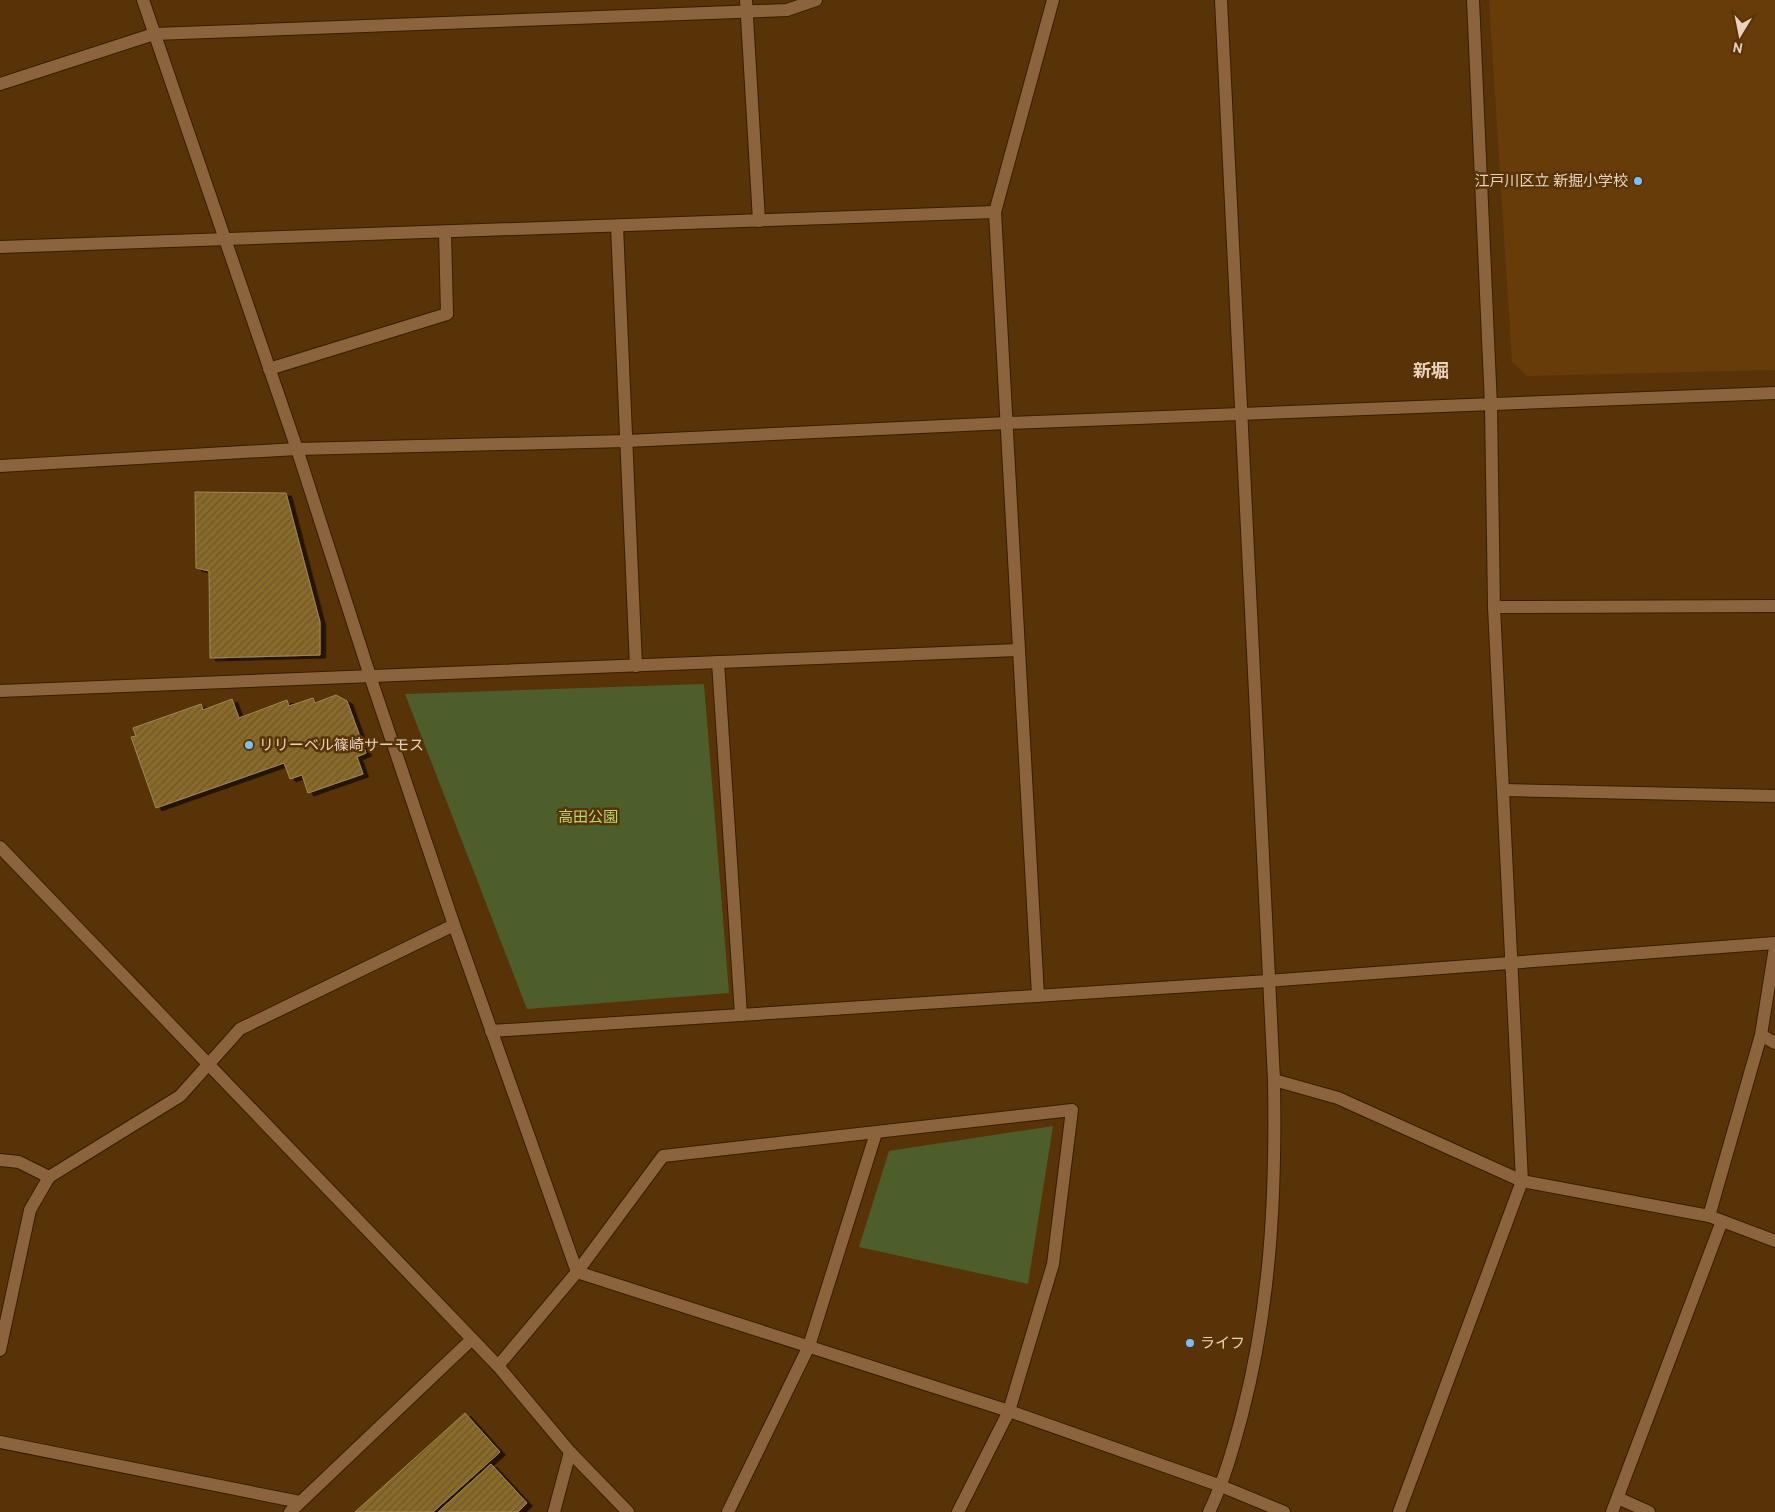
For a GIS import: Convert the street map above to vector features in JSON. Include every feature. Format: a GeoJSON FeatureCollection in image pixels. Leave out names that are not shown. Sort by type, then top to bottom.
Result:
{"type":"FeatureCollection","features":[{"type":"Feature","properties":{"kind":"street"},"geometry":{"type":"LineString","coordinates":[[143,0],[297,449],[370,676],[454,925],[576,1272]]}},
{"type":"Feature","properties":{"kind":"street"},"geometry":{"type":"LineString","coordinates":[[0,84],[154,34],[746,5],[787,10],[816,0]]}},
{"type":"Feature","properties":{"kind":"street"},"geometry":{"type":"LineString","coordinates":[[1038,996],[995,212],[1053,0]]}},
{"type":"Feature","properties":{"kind":"street"},"geometry":{"type":"LineString","coordinates":[[1209,1512],[1221,1486],[1250,1384],[1264,1310],[1272,1240],[1276,1165],[1274,1080],[1221,0]]}},
{"type":"Feature","properties":{"kind":"street"},"geometry":{"type":"LineString","coordinates":[[1399,1512],[1522,1181],[1494,607],[1492,406],[1473,0]]}},
{"type":"Feature","properties":{"kind":"street"},"geometry":{"type":"LineString","coordinates":[[746,5],[759,221]]}},
{"type":"Feature","properties":{"kind":"street"},"geometry":{"type":"LineString","coordinates":[[0,247],[995,212]]}},
{"type":"Feature","properties":{"kind":"street"},"geometry":{"type":"LineString","coordinates":[[617,226],[636,666]]}},
{"type":"Feature","properties":{"kind":"street"},"geometry":{"type":"LineString","coordinates":[[269,369],[447,314],[444,232]]}},
{"type":"Feature","properties":{"kind":"street"},"geometry":{"type":"LineString","coordinates":[[0,466],[297,449],[627,441],[1007,423],[1240,416],[1775,393]]}},
{"type":"Feature","properties":{"kind":"street"},"geometry":{"type":"LineString","coordinates":[[1494,607],[1775,606]]}},
{"type":"Feature","properties":{"kind":"street"},"geometry":{"type":"LineString","coordinates":[[0,691],[1019,650]]}},
{"type":"Feature","properties":{"kind":"street"},"geometry":{"type":"LineString","coordinates":[[718,662],[741,1015]]}},
{"type":"Feature","properties":{"kind":"street"},"geometry":{"type":"LineString","coordinates":[[1504,790],[1775,796]]}},
{"type":"Feature","properties":{"kind":"street"},"geometry":{"type":"LineString","coordinates":[[0,847],[472,1338],[570,1452],[628,1512]]}},
{"type":"Feature","properties":{"kind":"street"},"geometry":{"type":"LineString","coordinates":[[0,1350],[30,1210],[49,1177],[180,1096],[240,1030],[454,925]]}},
{"type":"Feature","properties":{"kind":"street"},"geometry":{"type":"LineString","coordinates":[[491,1031],[1268,981],[1512,962],[1775,945],[1761,1035],[1709,1216]]}},
{"type":"Feature","properties":{"kind":"street"},"geometry":{"type":"LineString","coordinates":[[1761,1035],[1775,1043]]}},
{"type":"Feature","properties":{"kind":"street"},"geometry":{"type":"LineString","coordinates":[[1274,1080],[1338,1098],[1522,1181],[1709,1216],[1775,1241]]}},
{"type":"Feature","properties":{"kind":"street"},"geometry":{"type":"LineString","coordinates":[[498,1366],[576,1272],[663,1156],[1072,1110],[1054,1264],[1009,1412],[958,1512]]}},
{"type":"Feature","properties":{"kind":"street"},"geometry":{"type":"LineString","coordinates":[[728,1512],[809,1346],[876,1133]]}},
{"type":"Feature","properties":{"kind":"street"},"geometry":{"type":"LineString","coordinates":[[0,1160],[19,1162],[49,1177]]}},
{"type":"Feature","properties":{"kind":"street"},"geometry":{"type":"LineString","coordinates":[[1612,1512],[1722,1221]]}},
{"type":"Feature","properties":{"kind":"street"},"geometry":{"type":"LineString","coordinates":[[576,1272],[1009,1412],[1221,1486],[1284,1512]]}},
{"type":"Feature","properties":{"kind":"street"},"geometry":{"type":"LineString","coordinates":[[290,1512],[472,1338]]}},
{"type":"Feature","properties":{"kind":"street"},"geometry":{"type":"LineString","coordinates":[[0,1442],[300,1502]]}},
{"type":"Feature","properties":{"kind":"street"},"geometry":{"type":"LineString","coordinates":[[554,1512],[570,1452]]}},
{"type":"Feature","properties":{"kind":"street"},"geometry":{"type":"LineString","coordinates":[[1618,1498],[1649,1512]]}},
{"type":"Feature","properties":{"kind":"shaded area","name":"江戸川区立 新掘小学校"},"geometry":{"type":"Polygon","coordinates":[[[1489,0],[1775,0],[1775,370],[1527,376],[1512,362],[1489,0]]]}},
{"type":"Feature","properties":{"kind":"green space","name":"高田公園"},"geometry":{"type":"Polygon","coordinates":[[[704,684],[729,993],[527,1009],[405,694],[704,684]]]}},
{"type":"Feature","properties":{"kind":"green space"},"geometry":{"type":"Polygon","coordinates":[[[1053,1126],[1028,1284],[859,1247],[889,1151],[1053,1126]]]}},
{"type":"Feature","properties":{"kind":"building"},"geometry":{"type":"Polygon","coordinates":[[[195,492],[286,493],[320,622],[320,655],[210,658],[209,571],[196,568],[195,492]]]}},
{"type":"Feature","properties":{"kind":"building","name":"リリーベル篠崎サーモス"},"geometry":{"type":"Polygon","coordinates":[[[336,695],[347,701],[366,753],[357,757],[363,774],[308,793],[302,775],[290,779],[284,763],[156,808],[131,737],[136,736],[133,728],[201,704],[203,710],[232,699],[239,718],[287,700],[289,706],[313,698],[315,703],[336,695]]]}},
{"type":"Feature","properties":{"kind":"building"},"geometry":{"type":"Polygon","coordinates":[[[465,1413],[500,1452],[433,1512],[355,1512],[465,1413]]]}},
{"type":"Feature","properties":{"kind":"building"},"geometry":{"type":"Polygon","coordinates":[[[491,1464],[527,1503],[518,1512],[438,1512],[491,1464]]]}},
{"type":"Feature","properties":{"kind":"place","name":"江戸川区立 新掘小学校"},"geometry":{"type":"Point","coordinates":[1638,181]}},
{"type":"Feature","properties":{"kind":"place","name":"リリーベル篠崎サーモス"},"geometry":{"type":"Point","coordinates":[249,745]}},
{"type":"Feature","properties":{"kind":"place","name":"ライフ"},"geometry":{"type":"Point","coordinates":[1190,1343]}},
{"type":"Feature","properties":{"kind":"district","name":"新堀"},"geometry":{"type":"Point","coordinates":[1431,371]}}]}
